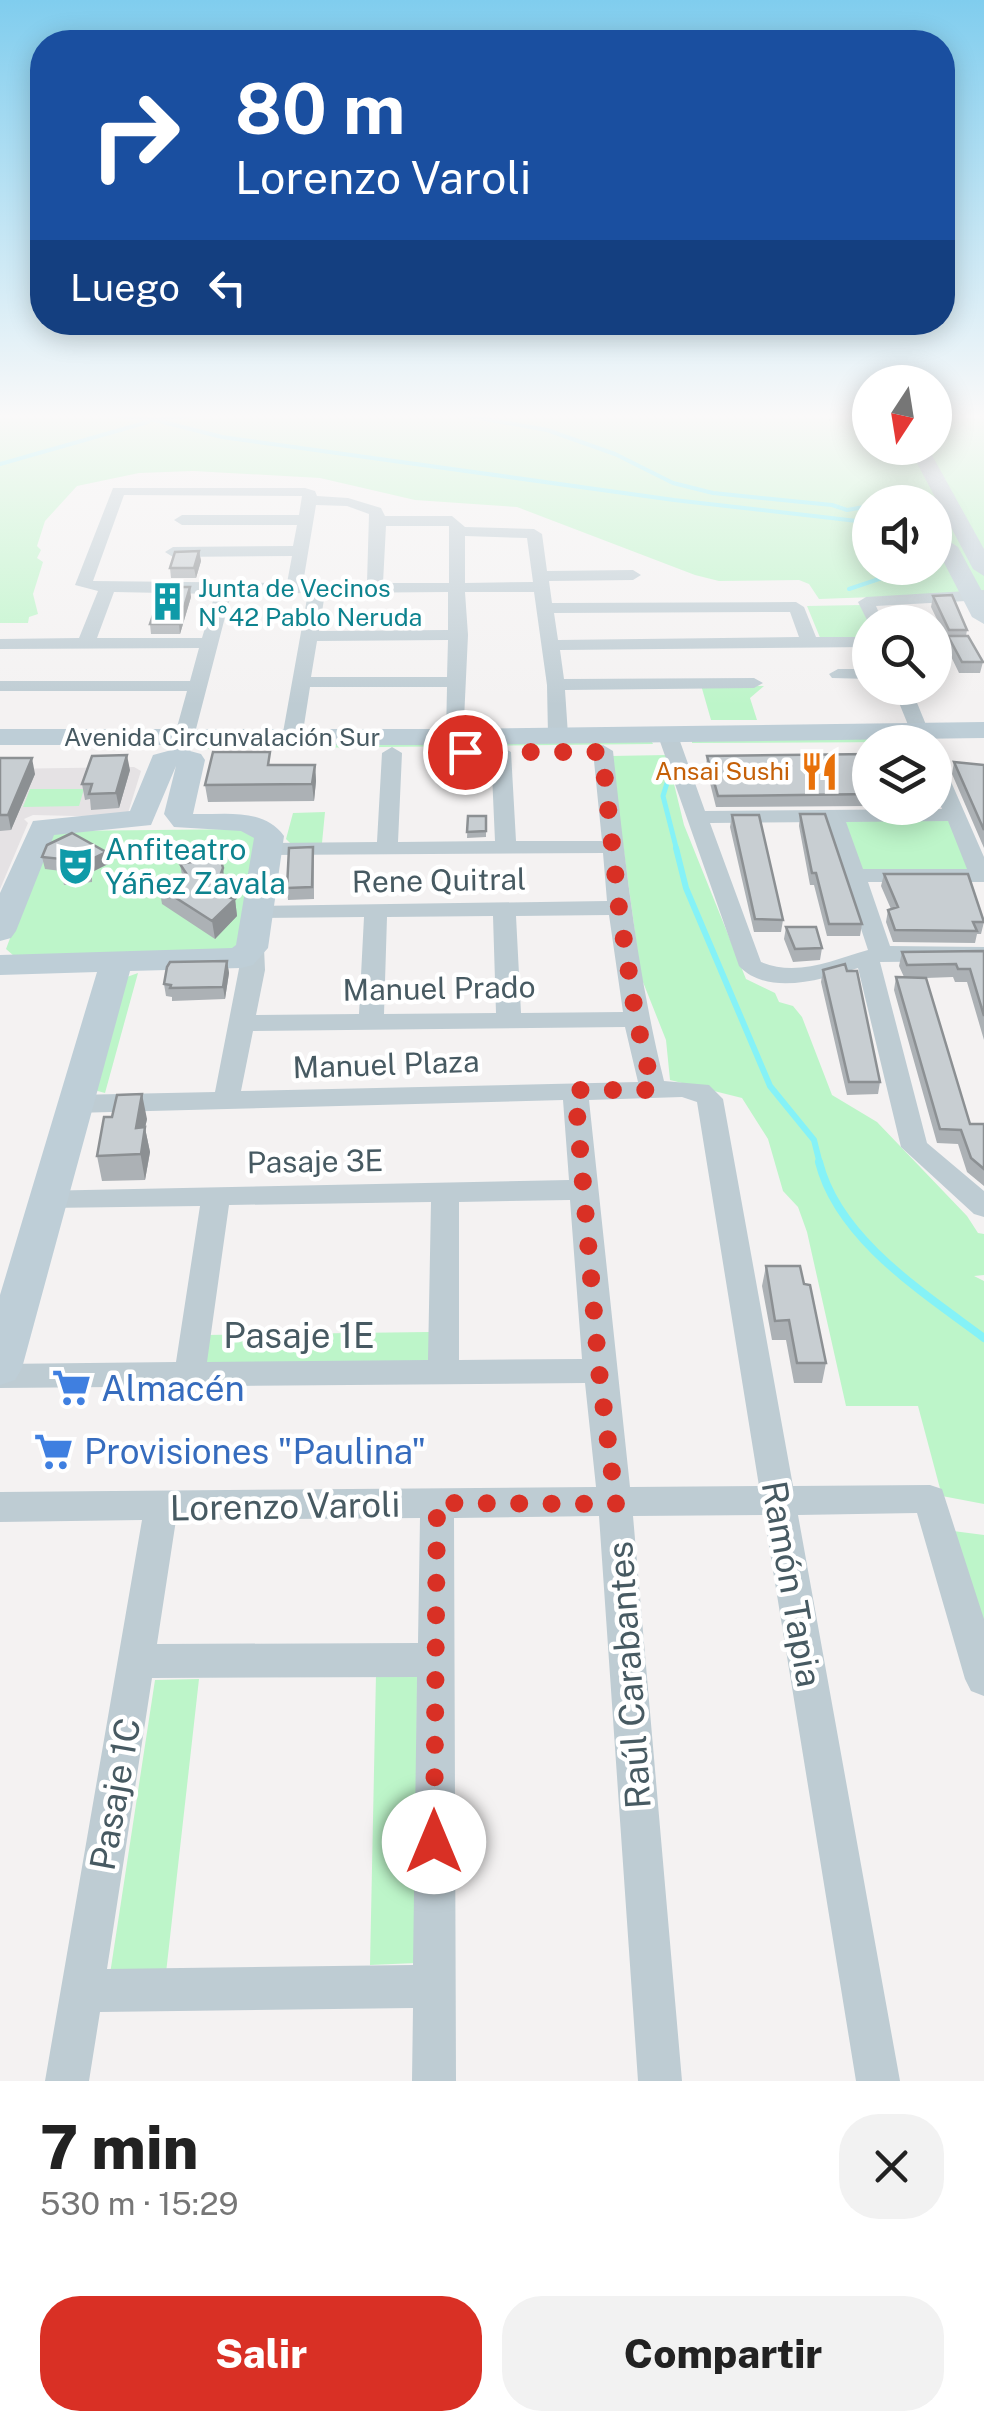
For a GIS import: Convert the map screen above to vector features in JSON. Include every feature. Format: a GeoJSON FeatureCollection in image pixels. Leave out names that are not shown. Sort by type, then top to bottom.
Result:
{"type":"FeatureCollection","features":[{"type":"Feature","properties":{"kind":"main road"},"geometry":{"type":"LineString","coordinates":[[947,511],[984,569]]}},
{"type":"Feature","properties":{"kind":"main road"},"geometry":{"type":"LineString","coordinates":[[952,553],[980,602]]}},
{"type":"Feature","properties":{"kind":"main road","name":"Avenida Circunvalación Sur"},"geometry":{"type":"LineString","coordinates":[[952,736],[984,730]]}},
{"type":"Feature","properties":{"kind":"main road","name":"Avenida Circunvalación Sur"},"geometry":{"type":"LineString","coordinates":[[0,755],[181,749],[292,738],[558,735],[852,749]]}},
{"type":"Feature","properties":{"kind":"main road","name":"Avenida Circunvalación Sur"},"geometry":{"type":"LineString","coordinates":[[0,737],[181,749],[392,753],[602,752],[669,742],[852,741]]}},
{"type":"Feature","properties":{"kind":"main road","name":"Avenida Circunvalación Sur"},"geometry":{"type":"LineString","coordinates":[[952,745],[984,749]]}},
{"type":"Feature","properties":{"kind":"main road"},"geometry":{"type":"LineString","coordinates":[[0,932],[6,899],[44,827],[141,819],[163,761],[181,749],[192,764],[178,814],[184,821],[263,828],[269,836],[260,912],[246,953],[0,965]]}},
{"type":"Feature","properties":{"kind":"main road"},"geometry":{"type":"LineString","coordinates":[[0,1368],[12,1278],[47,1198],[116,962]]}},
{"type":"Feature","properties":{"kind":"street"},"geometry":{"type":"LineString","coordinates":[[111,511],[83,585],[108,589],[458,588],[633,575]]}},
{"type":"Feature","properties":{"kind":"street"},"geometry":{"type":"LineString","coordinates":[[160,589],[185,511]]}},
{"type":"Feature","properties":{"kind":"street"},"geometry":{"type":"LineString","coordinates":[[294,589],[306,511]]}},
{"type":"Feature","properties":{"kind":"street"},"geometry":{"type":"LineString","coordinates":[[375,589],[376,511]]}},
{"type":"Feature","properties":{"kind":"street"},"geometry":{"type":"LineString","coordinates":[[182,520],[305,520]]}},
{"type":"Feature","properties":{"kind":"street"},"geometry":{"type":"LineString","coordinates":[[378,521],[534,534],[556,685],[558,735]]}},
{"type":"Feature","properties":{"kind":"street"},"geometry":{"type":"LineString","coordinates":[[455,526],[456,737]]}},
{"type":"Feature","properties":{"kind":"street"},"geometry":{"type":"LineString","coordinates":[[172,552],[300,551]]}},
{"type":"Feature","properties":{"kind":"street"},"geometry":{"type":"LineString","coordinates":[[86,644],[108,589]]}},
{"type":"Feature","properties":{"kind":"street"},"geometry":{"type":"LineString","coordinates":[[181,749],[224,589]]}},
{"type":"Feature","properties":{"kind":"street"},"geometry":{"type":"LineString","coordinates":[[292,738],[317,589]]}},
{"type":"Feature","properties":{"kind":"street"},"geometry":{"type":"LineString","coordinates":[[867,605],[866,602],[980,602]]}},
{"type":"Feature","properties":{"kind":"street"},"geometry":{"type":"LineString","coordinates":[[544,608],[796,607],[810,643]]}},
{"type":"Feature","properties":{"kind":"street"},"geometry":{"type":"LineString","coordinates":[[311,636],[458,635]]}},
{"type":"Feature","properties":{"kind":"street"},"geometry":{"type":"LineString","coordinates":[[550,645],[852,642]]}},
{"type":"Feature","properties":{"kind":"street"},"geometry":{"type":"LineString","coordinates":[[0,644],[212,643]]}},
{"type":"Feature","properties":{"kind":"street"},"geometry":{"type":"LineString","coordinates":[[838,674],[852,674]]}},
{"type":"Feature","properties":{"kind":"street"},"geometry":{"type":"LineString","coordinates":[[302,682],[456,682]]}},
{"type":"Feature","properties":{"kind":"street"},"geometry":{"type":"LineString","coordinates":[[556,685],[754,683]]}},
{"type":"Feature","properties":{"kind":"street"},"geometry":{"type":"LineString","coordinates":[[0,686],[200,686]]}},
{"type":"Feature","properties":{"kind":"street"},"geometry":{"type":"LineString","coordinates":[[669,742],[751,966],[764,974],[792,976],[875,957],[984,954]]}},
{"type":"Feature","properties":{"kind":"street"},"geometry":{"type":"LineString","coordinates":[[501,752],[506,848]]}},
{"type":"Feature","properties":{"kind":"street"},"geometry":{"type":"LineString","coordinates":[[602,752],[619,908],[636,1018],[653,1090]]}},
{"type":"Feature","properties":{"kind":"street"},"geometry":{"type":"LineString","coordinates":[[387,848],[392,753]]}},
{"type":"Feature","properties":{"kind":"street"},"geometry":{"type":"LineString","coordinates":[[855,876],[982,875],[952,807]]}},
{"type":"Feature","properties":{"kind":"street"},"geometry":{"type":"LineString","coordinates":[[834,816],[855,876],[875,957],[915,1147],[983,1207]]}},
{"type":"Feature","properties":{"kind":"street"},"geometry":{"type":"LineString","coordinates":[[695,817],[956,816]]}},
{"type":"Feature","properties":{"kind":"street"},"geometry":{"type":"LineString","coordinates":[[268,850],[612,848]]}},
{"type":"Feature","properties":{"kind":"street","name":"Rene Quitral"},"geometry":{"type":"LineString","coordinates":[[260,912],[619,908]]}},
{"type":"Feature","properties":{"kind":"street"},"geometry":{"type":"LineString","coordinates":[[504,910],[509,1020]]}},
{"type":"Feature","properties":{"kind":"street"},"geometry":{"type":"LineString","coordinates":[[372,1022],[376,911]]}},
{"type":"Feature","properties":{"kind":"street"},"geometry":{"type":"LineString","coordinates":[[226,1102],[253,970],[246,953]]}},
{"type":"Feature","properties":{"kind":"street","name":"Manuel Prado"},"geometry":{"type":"LineString","coordinates":[[243,1022],[636,1018]]}},
{"type":"Feature","properties":{"kind":"street","name":"Raúl Carabantes"},"geometry":{"type":"LineString","coordinates":[[575,1090],[599,1371],[616,1504],[660,2081]]}},
{"type":"Feature","properties":{"kind":"street","name":"Manuel Plaza"},"geometry":{"type":"LineString","coordinates":[[74,1104],[700,1090]]}},
{"type":"Feature","properties":{"kind":"street","name":"Ramón Tapia"},"geometry":{"type":"LineString","coordinates":[[700,1090],[710,1099],[878,2081]]}},
{"type":"Feature","properties":{"kind":"street","name":"Pasaje 3E"},"geometry":{"type":"LineString","coordinates":[[47,1198],[584,1190]]}},
{"type":"Feature","properties":{"kind":"street"},"geometry":{"type":"LineString","coordinates":[[442,1372],[445,1192]]}},
{"type":"Feature","properties":{"kind":"street"},"geometry":{"type":"LineString","coordinates":[[190,1373],[216,1196]]}},
{"type":"Feature","properties":{"kind":"street","name":"Pasaje 1E"},"geometry":{"type":"LineString","coordinates":[[0,1376],[599,1371]]}},
{"type":"Feature","properties":{"kind":"street","name":"Lorenzo Varoli"},"geometry":{"type":"LineString","coordinates":[[0,1507],[930,1499],[984,1679]]}},
{"type":"Feature","properties":{"kind":"street"},"geometry":{"type":"LineString","coordinates":[[434,2081],[437,1503]]}},
{"type":"Feature","properties":{"kind":"street","name":"Pasaje 1C"},"geometry":{"type":"LineString","coordinates":[[67,2081],[161,1508]]}},
{"type":"Feature","properties":{"kind":"street"},"geometry":{"type":"LineString","coordinates":[[137,1660],[435,1660]]}},
{"type":"Feature","properties":{"kind":"street"},"geometry":{"type":"LineString","coordinates":[[82,1991],[434,1986]]}},
{"type":"Feature","properties":{"kind":"shaded area"},"geometry":{"type":"Polygon","coordinates":[[[134,767],[141,771],[128,813],[119,817],[33,815],[24,819],[28,823],[0,889],[0,769],[134,767]]]}},
{"type":"Feature","properties":{"kind":"green space"},"geometry":{"type":"Polygon","coordinates":[[[0,511],[54,511],[45,521],[37,546],[41,550],[37,558],[43,562],[33,594],[38,614],[29,617],[28,623],[0,623],[0,511]]]}},
{"type":"Feature","properties":{"kind":"green space"},"geometry":{"type":"Polygon","coordinates":[[[528,511],[852,511],[852,585],[952,585],[952,511],[984,511],[984,593],[819,599],[809,584],[799,580],[719,581],[528,511]]]}},
{"type":"Feature","properties":{"kind":"green space"},"geometry":{"type":"Polygon","coordinates":[[[852,605],[852,640],[821,640],[807,606],[852,605]]]}},
{"type":"Feature","properties":{"kind":"green space"},"geometry":{"type":"Polygon","coordinates":[[[701,685],[764,686],[750,698],[757,720],[711,720],[701,685]]]}},
{"type":"Feature","properties":{"kind":"green space"},"geometry":{"type":"Polygon","coordinates":[[[852,739],[852,742],[692,741],[852,739]]]}},
{"type":"Feature","properties":{"kind":"green space"},"geometry":{"type":"Polygon","coordinates":[[[298,742],[653,744],[198,749],[290,746],[298,742]]]}},
{"type":"Feature","properties":{"kind":"green space"},"geometry":{"type":"Polygon","coordinates":[[[667,755],[684,825],[746,979],[775,993],[779,1002],[793,1006],[802,1017],[832,1095],[877,1122],[967,1216],[978,1233],[984,1234],[984,1275],[974,1276],[984,1281],[984,1504],[942,1496],[918,1406],[846,1406],[807,1232],[798,1207],[783,1191],[768,1139],[742,1098],[670,1080],[666,1040],[641,977],[611,756],[667,755]]]}},
{"type":"Feature","properties":{"kind":"green space"},"geometry":{"type":"Polygon","coordinates":[[[30,789],[84,789],[79,806],[23,807],[30,789]]]}},
{"type":"Feature","properties":{"kind":"green space"},"geometry":{"type":"Polygon","coordinates":[[[325,812],[322,843],[290,843],[286,839],[293,813],[325,812]]]}},
{"type":"Feature","properties":{"kind":"green space"},"geometry":{"type":"Polygon","coordinates":[[[845,821],[852,821],[852,825],[950,825],[970,869],[863,874],[845,821]]]}},
{"type":"Feature","properties":{"kind":"green space"},"geometry":{"type":"Polygon","coordinates":[[[250,829],[257,833],[244,938],[229,953],[14,956],[6,949],[48,837],[61,831],[250,829]]]}},
{"type":"Feature","properties":{"kind":"green space"},"geometry":{"type":"Polygon","coordinates":[[[138,973],[105,1093],[94,1090],[124,978],[138,973]]]}},
{"type":"Feature","properties":{"kind":"green space"},"geometry":{"type":"Polygon","coordinates":[[[429,1332],[430,1365],[200,1368],[206,1335],[429,1332]]]}},
{"type":"Feature","properties":{"kind":"green space"},"geometry":{"type":"Polygon","coordinates":[[[953,1531],[984,1535],[984,1634],[953,1531]]]}},
{"type":"Feature","properties":{"kind":"green space"},"geometry":{"type":"Polygon","coordinates":[[[417,1673],[416,1963],[370,1965],[376,1674],[417,1673]]]}},
{"type":"Feature","properties":{"kind":"green space"},"geometry":{"type":"Polygon","coordinates":[[[199,1679],[166,1973],[110,1974],[155,1680],[199,1679]]]}},
{"type":"Feature","properties":{"kind":"building"},"geometry":{"type":"Polygon","coordinates":[[[199,551],[194,568],[170,568],[175,552],[199,551]]]}},
{"type":"Feature","properties":{"kind":"building"},"geometry":{"type":"Polygon","coordinates":[[[163,587],[190,587],[179,624],[150,624],[163,587]]]}},
{"type":"Feature","properties":{"kind":"building"},"geometry":{"type":"Polygon","coordinates":[[[952,595],[967,630],[952,630],[952,605],[937,605],[933,596],[952,595]]]}},
{"type":"Feature","properties":{"kind":"building"},"geometry":{"type":"Polygon","coordinates":[[[952,636],[968,636],[983,662],[962,662],[952,636]]]}},
{"type":"Feature","properties":{"kind":"building"},"geometry":{"type":"Polygon","coordinates":[[[213,752],[270,752],[268,765],[315,765],[312,784],[205,785],[213,752]]]}},
{"type":"Feature","properties":{"kind":"building"},"geometry":{"type":"Polygon","coordinates":[[[852,754],[852,794],[718,796],[707,756],[852,754]]]}},
{"type":"Feature","properties":{"kind":"building"},"geometry":{"type":"Polygon","coordinates":[[[127,755],[116,793],[89,794],[92,784],[82,784],[92,756],[127,755]]]}},
{"type":"Feature","properties":{"kind":"building"},"geometry":{"type":"Polygon","coordinates":[[[0,758],[32,758],[8,815],[0,815],[0,758]]]}},
{"type":"Feature","properties":{"kind":"building"},"geometry":{"type":"Polygon","coordinates":[[[954,762],[984,765],[984,830],[954,762]]]}},
{"type":"Feature","properties":{"kind":"building"},"geometry":{"type":"Polygon","coordinates":[[[800,814],[825,814],[862,924],[829,924],[816,873],[812,873],[800,814]]]}},
{"type":"Feature","properties":{"kind":"building"},"geometry":{"type":"Polygon","coordinates":[[[732,815],[759,815],[783,920],[755,919],[732,815]]]}},
{"type":"Feature","properties":{"kind":"building"},"geometry":{"type":"Polygon","coordinates":[[[468,816],[486,816],[486,831],[467,832],[468,816]]]}},
{"type":"Feature","properties":{"kind":"building"},"geometry":{"type":"Polygon","coordinates":[[[72,833],[106,852],[90,860],[90,870],[61,873],[62,859],[42,857],[47,845],[72,833]]]}},
{"type":"Feature","properties":{"kind":"building"},"geometry":{"type":"Polygon","coordinates":[[[313,847],[312,887],[287,888],[289,848],[313,847]]]}},
{"type":"Feature","properties":{"kind":"building"},"geometry":{"type":"Polygon","coordinates":[[[220,857],[223,868],[216,887],[230,889],[227,897],[235,899],[212,921],[159,887],[186,873],[180,864],[220,857]]]}},
{"type":"Feature","properties":{"kind":"building"},"geometry":{"type":"Polygon","coordinates":[[[884,874],[968,874],[984,922],[973,922],[977,931],[895,930],[888,910],[898,907],[884,874]]]}},
{"type":"Feature","properties":{"kind":"building"},"geometry":{"type":"Polygon","coordinates":[[[786,927],[816,927],[822,948],[795,949],[786,927]]]}},
{"type":"Feature","properties":{"kind":"building"},"geometry":{"type":"Polygon","coordinates":[[[984,951],[984,1016],[970,969],[958,969],[956,964],[907,965],[902,952],[984,951]]]}},
{"type":"Feature","properties":{"kind":"building"},"geometry":{"type":"Polygon","coordinates":[[[227,961],[223,987],[170,988],[171,985],[164,984],[170,962],[227,961]]]}},
{"type":"Feature","properties":{"kind":"building"},"geometry":{"type":"Polygon","coordinates":[[[845,964],[847,971],[857,971],[880,1082],[849,1082],[823,970],[845,964]]]}},
{"type":"Feature","properties":{"kind":"building"},"geometry":{"type":"Polygon","coordinates":[[[896,977],[926,978],[970,1124],[984,1124],[984,1169],[971,1158],[961,1130],[940,1129],[896,977]]]}},
{"type":"Feature","properties":{"kind":"building"},"geometry":{"type":"Polygon","coordinates":[[[142,1094],[136,1128],[145,1127],[141,1154],[97,1156],[104,1117],[112,1117],[117,1095],[142,1094]]]}},
{"type":"Feature","properties":{"kind":"building"},"geometry":{"type":"Polygon","coordinates":[[[766,1266],[800,1266],[804,1284],[810,1285],[826,1363],[797,1363],[789,1320],[775,1321],[766,1266]]]}},
{"type":"Feature","properties":{"kind":"waterway"},"geometry":{"type":"LineString","coordinates":[[771,511],[852,520]]}},
{"type":"Feature","properties":{"kind":"waterway"},"geometry":{"type":"LineString","coordinates":[[849,589],[861,585]]}},
{"type":"Feature","properties":{"kind":"waterway"},"geometry":{"type":"LineString","coordinates":[[667,783],[663,796],[677,851]]}},
{"type":"Feature","properties":{"kind":"waterway"},"geometry":{"type":"LineString","coordinates":[[676,848],[686,888],[770,1086],[814,1140],[820,1164]]}},
{"type":"Feature","properties":{"kind":"waterway"},"geometry":{"type":"LineString","coordinates":[[819,1162],[829,1190],[864,1240],[910,1283],[984,1338]]}},
{"type":"Feature","properties":{"kind":"place","name":"Junta de Vecinos N°42 Pablo Neruda"},"geometry":{"type":"Point","coordinates":[168,602]}},
{"type":"Feature","properties":{"kind":"place","name":"Ansai Sushi"},"geometry":{"type":"Point","coordinates":[820,771]}},
{"type":"Feature","properties":{"kind":"place","name":"Anfiteatro Yáñez Zavala"},"geometry":{"type":"Point","coordinates":[75,866]}},
{"type":"Feature","properties":{"kind":"place","name":"Almacén"},"geometry":{"type":"Point","coordinates":[71,1388]}},
{"type":"Feature","properties":{"kind":"place","name":"Provisiones \"Paulina\""},"geometry":{"type":"Point","coordinates":[54,1451]}},
{"type":"Feature","properties":{"kind":"route"},"geometry":{"type":"LineString","coordinates":[[434,1842],[437,1503],[616,1504],[599,1371],[575,1090],[653,1090],[636,1018],[619,908],[602,752],[465,752]]}}]}
